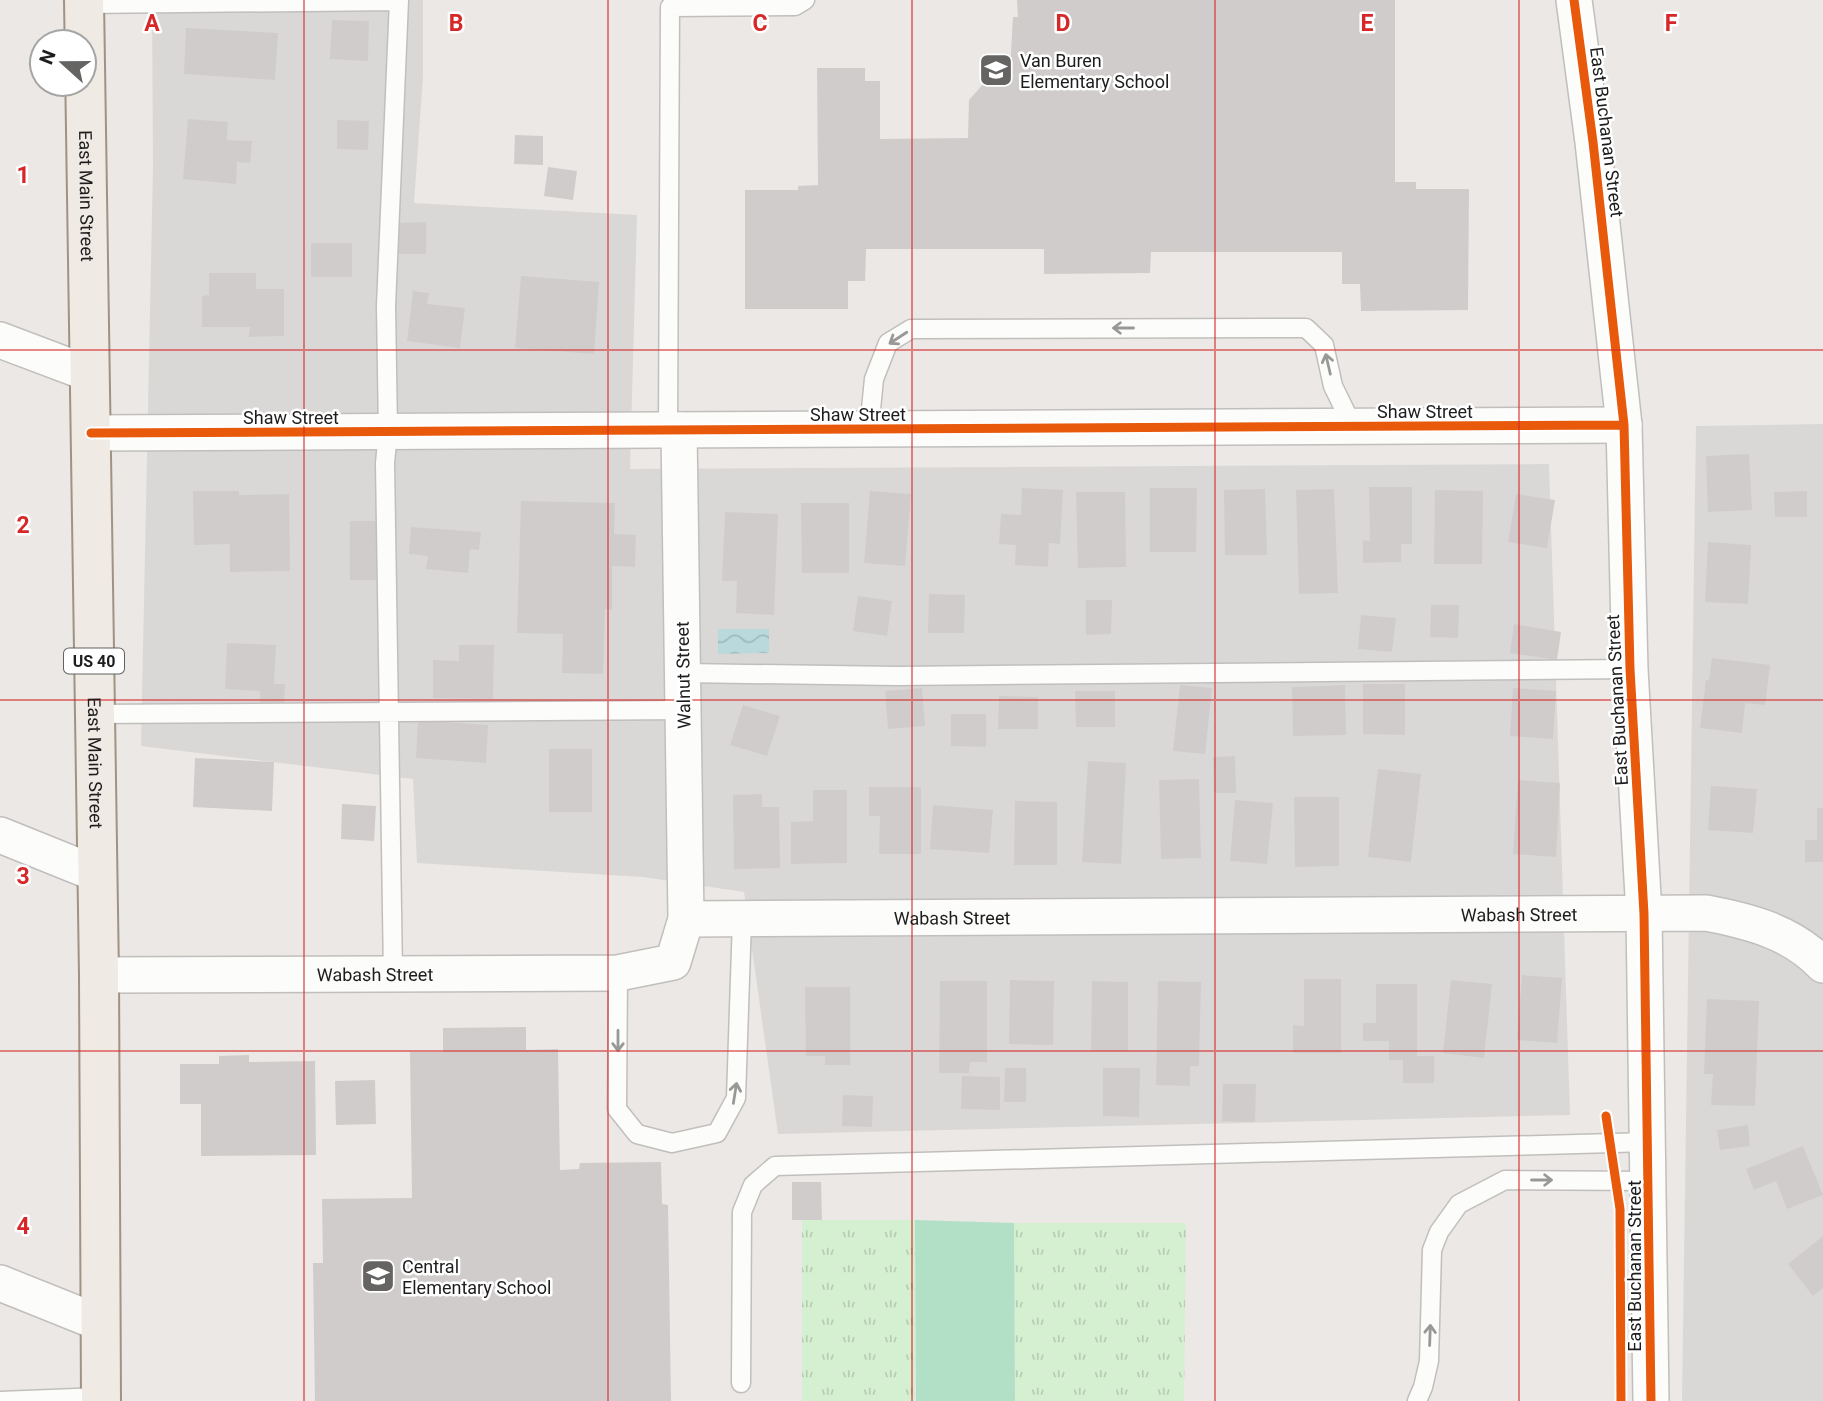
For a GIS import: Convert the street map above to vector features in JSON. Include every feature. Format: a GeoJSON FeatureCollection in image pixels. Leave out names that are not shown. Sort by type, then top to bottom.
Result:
{"type":"FeatureCollection","features":[{"type":"Feature","properties":{"kind":"main road","name":"East Main Street"},"geometry":{"type":"LineString","coordinates":[[84,2],[99,975],[101,1399]]}},
{"type":"Feature","properties":{"kind":"street","name":"East Buchanan Street"},"geometry":{"type":"LineString","coordinates":[[1574,0],[1625,425],[1630,669],[1644,915],[1651,1401]]}},
{"type":"Feature","properties":{"kind":"street"},"geometry":{"type":"LineString","coordinates":[[0,340],[90,374]]}},
{"type":"Feature","properties":{"kind":"street","name":"Shaw Street"},"geometry":{"type":"LineString","coordinates":[[91,433],[1625,425]]}},
{"type":"Feature","properties":{"kind":"street","name":"Walnut Street"},"geometry":{"type":"LineString","coordinates":[[674,430],[684,673],[686,919]]}},
{"type":"Feature","properties":{"kind":"street"},"geometry":{"type":"LineString","coordinates":[[0,835],[97,874]]}},
{"type":"Feature","properties":{"kind":"street","name":"Wabash Street"},"geometry":{"type":"LineString","coordinates":[[99,975],[618,973],[673,962],[686,919],[1706,913],[1740,919],[1778,933],[1823,964]]}},
{"type":"Feature","properties":{"kind":"street"},"geometry":{"type":"LineString","coordinates":[[0,1283],[100,1323]]}},
{"type":"Feature","properties":{"kind":"lane"},"geometry":{"type":"LineString","coordinates":[[84,2],[399,0],[386,306],[388,432],[385,463],[393,974]]}},
{"type":"Feature","properties":{"kind":"lane"},"geometry":{"type":"LineString","coordinates":[[674,430],[670,7],[795,6],[805,0]]}},
{"type":"Feature","properties":{"kind":"lane"},"geometry":{"type":"LineString","coordinates":[[869,429],[874,379],[888,343],[911,329],[1306,328],[1324,345],[1333,386],[1353,427]]}},
{"type":"Feature","properties":{"kind":"lane"},"geometry":{"type":"LineString","coordinates":[[684,673],[897,676],[1630,669]]}},
{"type":"Feature","properties":{"kind":"lane"},"geometry":{"type":"LineString","coordinates":[[95,715],[684,710]]}},
{"type":"Feature","properties":{"kind":"lane"},"geometry":{"type":"LineString","coordinates":[[618,973],[617,1108],[636,1135],[672,1143],[717,1133],[736,1098],[742,919]]}},
{"type":"Feature","properties":{"kind":"lane"},"geometry":{"type":"LineString","coordinates":[[741,1383],[742,1212],[753,1185],[775,1166],[1648,1142]]}},
{"type":"Feature","properties":{"kind":"lane"},"geometry":{"type":"LineString","coordinates":[[1417,1401],[1429,1361],[1432,1250],[1439,1232],[1459,1204],[1504,1180],[1649,1181]]}},
{"type":"Feature","properties":{"kind":"lane"},"geometry":{"type":"LineString","coordinates":[[0,1401],[101,1399]]}},
{"type":"Feature","properties":{"kind":"shaded area"},"geometry":{"type":"Polygon","coordinates":[[[152,0],[423,0],[423,77],[414,203],[637,215],[630,469],[1549,464],[1570,1115],[778,1134],[744,892],[643,877],[417,863],[413,779],[141,746],[153,167],[152,0]]]}},
{"type":"Feature","properties":{"kind":"shaded area"},"geometry":{"type":"Polygon","coordinates":[[[1823,424],[1823,1401],[1682,1401],[1696,426],[1823,424]]]}},
{"type":"Feature","properties":{"kind":"green space"},"geometry":{"type":"Polygon","coordinates":[[[802,1220],[915,1220],[915,1401],[802,1401],[802,1220]]]}},
{"type":"Feature","properties":{"kind":"green space"},"geometry":{"type":"Polygon","coordinates":[[[915,1220],[1014,1223],[1015,1401],[916,1401],[915,1220]]]}},
{"type":"Feature","properties":{"kind":"green space"},"geometry":{"type":"Polygon","coordinates":[[[1014,1223],[1186,1223],[1184,1401],[1015,1401],[1014,1223]]]}},
{"type":"Feature","properties":{"kind":"water"},"geometry":{"type":"Polygon","coordinates":[[[718,629],[769,629],[769,653],[718,654],[718,629]]]}},
{"type":"Feature","properties":{"kind":"building"},"geometry":{"type":"Polygon","coordinates":[[[1017,0],[1395,0],[1395,182],[1416,182],[1416,189],[1469,189],[1468,310],[1361,311],[1360,284],[1342,284],[1342,252],[1151,252],[1150,273],[1044,274],[1044,249],[866,249],[865,281],[848,281],[848,309],[745,309],[745,190],[798,190],[798,186],[818,185],[817,68],[865,68],[865,81],[880,81],[880,139],[968,138],[969,100],[984,83],[1001,84],[1001,70],[1010,70],[1013,17],[1018,17],[1017,0]]]}},
{"type":"Feature","properties":{"kind":"building"},"geometry":{"type":"Polygon","coordinates":[[[332,20],[369,21],[368,61],[330,59],[332,20]]]}},
{"type":"Feature","properties":{"kind":"building"},"geometry":{"type":"Polygon","coordinates":[[[186,28],[278,33],[275,80],[184,74],[186,28]]]}},
{"type":"Feature","properties":{"kind":"building"},"geometry":{"type":"Polygon","coordinates":[[[188,119],[228,122],[227,140],[252,141],[250,163],[237,162],[236,184],[183,179],[188,119]]]}},
{"type":"Feature","properties":{"kind":"building"},"geometry":{"type":"Polygon","coordinates":[[[337,120],[369,121],[368,150],[337,149],[337,120]]]}},
{"type":"Feature","properties":{"kind":"building"},"geometry":{"type":"Polygon","coordinates":[[[515,135],[543,136],[543,165],[514,164],[515,135]]]}},
{"type":"Feature","properties":{"kind":"building"},"geometry":{"type":"Polygon","coordinates":[[[548,167],[577,171],[573,200],[544,196],[548,167]]]}},
{"type":"Feature","properties":{"kind":"building"},"geometry":{"type":"Polygon","coordinates":[[[426,222],[426,254],[398,254],[397,223],[426,222]]]}},
{"type":"Feature","properties":{"kind":"building"},"geometry":{"type":"Polygon","coordinates":[[[311,243],[352,243],[352,277],[311,277],[311,243]]]}},
{"type":"Feature","properties":{"kind":"building"},"geometry":{"type":"Polygon","coordinates":[[[209,273],[256,273],[256,289],[284,289],[284,336],[249,337],[250,327],[202,327],[202,296],[209,295],[209,273]]]}},
{"type":"Feature","properties":{"kind":"building"},"geometry":{"type":"Polygon","coordinates":[[[521,276],[599,282],[594,354],[515,348],[521,276]]]}},
{"type":"Feature","properties":{"kind":"building"},"geometry":{"type":"Polygon","coordinates":[[[413,291],[429,293],[427,304],[465,308],[460,348],[407,341],[413,291]]]}},
{"type":"Feature","properties":{"kind":"building"},"geometry":{"type":"Polygon","coordinates":[[[1749,454],[1752,510],[1708,512],[1706,456],[1749,454]]]}},
{"type":"Feature","properties":{"kind":"building"},"geometry":{"type":"Polygon","coordinates":[[[1369,487],[1412,487],[1412,544],[1401,544],[1401,562],[1363,563],[1363,540],[1370,541],[1369,487]]]}},
{"type":"Feature","properties":{"kind":"building"},"geometry":{"type":"Polygon","coordinates":[[[1022,488],[1063,490],[1060,544],[1049,543],[1048,567],[1015,565],[1016,545],[999,544],[1001,514],[1021,515],[1022,488]]]}},
{"type":"Feature","properties":{"kind":"building"},"geometry":{"type":"Polygon","coordinates":[[[1150,488],[1197,488],[1196,552],[1150,552],[1150,488]]]}},
{"type":"Feature","properties":{"kind":"building"},"geometry":{"type":"Polygon","coordinates":[[[1265,489],[1267,555],[1225,555],[1224,490],[1265,489]]]}},
{"type":"Feature","properties":{"kind":"building"},"geometry":{"type":"Polygon","coordinates":[[[1334,489],[1338,593],[1299,594],[1296,490],[1334,489]]]}},
{"type":"Feature","properties":{"kind":"building"},"geometry":{"type":"Polygon","coordinates":[[[1435,490],[1483,491],[1482,564],[1434,564],[1435,490]]]}},
{"type":"Feature","properties":{"kind":"building"},"geometry":{"type":"Polygon","coordinates":[[[193,491],[239,491],[239,495],[289,494],[290,571],[230,572],[230,544],[194,545],[193,491]]]}},
{"type":"Feature","properties":{"kind":"building"},"geometry":{"type":"Polygon","coordinates":[[[870,491],[911,494],[905,566],[864,563],[870,491]]]}},
{"type":"Feature","properties":{"kind":"building"},"geometry":{"type":"Polygon","coordinates":[[[1807,491],[1807,517],[1775,517],[1774,492],[1807,491]]]}},
{"type":"Feature","properties":{"kind":"building"},"geometry":{"type":"Polygon","coordinates":[[[1076,492],[1125,492],[1126,567],[1078,568],[1076,492]]]}},
{"type":"Feature","properties":{"kind":"building"},"geometry":{"type":"Polygon","coordinates":[[[1516,494],[1555,500],[1547,548],[1508,542],[1516,494]]]}},
{"type":"Feature","properties":{"kind":"building"},"geometry":{"type":"Polygon","coordinates":[[[521,501],[615,503],[614,534],[636,535],[635,567],[612,566],[612,610],[605,609],[603,674],[562,673],[563,634],[517,633],[521,501]]]}},
{"type":"Feature","properties":{"kind":"building"},"geometry":{"type":"Polygon","coordinates":[[[801,503],[849,503],[849,573],[802,573],[801,503]]]}},
{"type":"Feature","properties":{"kind":"building"},"geometry":{"type":"Polygon","coordinates":[[[725,512],[778,514],[774,615],[736,613],[737,581],[722,581],[725,512]]]}},
{"type":"Feature","properties":{"kind":"building"},"geometry":{"type":"Polygon","coordinates":[[[350,521],[379,521],[379,580],[350,580],[350,521]]]}},
{"type":"Feature","properties":{"kind":"building"},"geometry":{"type":"Polygon","coordinates":[[[411,527],[481,532],[479,550],[470,549],[468,573],[426,569],[428,556],[409,554],[411,527]]]}},
{"type":"Feature","properties":{"kind":"building"},"geometry":{"type":"Polygon","coordinates":[[[1708,542],[1751,545],[1748,604],[1705,602],[1708,542]]]}},
{"type":"Feature","properties":{"kind":"building"},"geometry":{"type":"Polygon","coordinates":[[[929,594],[965,595],[964,633],[928,633],[929,594]]]}},
{"type":"Feature","properties":{"kind":"building"},"geometry":{"type":"Polygon","coordinates":[[[858,596],[892,601],[887,636],[853,631],[858,596]]]}},
{"type":"Feature","properties":{"kind":"building"},"geometry":{"type":"Polygon","coordinates":[[[1086,600],[1112,600],[1111,634],[1086,635],[1086,600]]]}},
{"type":"Feature","properties":{"kind":"building"},"geometry":{"type":"Polygon","coordinates":[[[1431,605],[1459,605],[1458,638],[1430,637],[1431,605]]]}},
{"type":"Feature","properties":{"kind":"building"},"geometry":{"type":"Polygon","coordinates":[[[1361,615],[1396,618],[1392,652],[1358,649],[1361,615]]]}},
{"type":"Feature","properties":{"kind":"building"},"geometry":{"type":"Polygon","coordinates":[[[1514,624],[1561,632],[1557,660],[1510,653],[1514,624]]]}},
{"type":"Feature","properties":{"kind":"building"},"geometry":{"type":"Polygon","coordinates":[[[227,643],[276,645],[274,684],[285,684],[284,705],[260,704],[260,691],[225,689],[227,643]]]}},
{"type":"Feature","properties":{"kind":"building"},"geometry":{"type":"Polygon","coordinates":[[[459,645],[494,645],[493,699],[433,698],[433,660],[459,661],[459,645]]]}},
{"type":"Feature","properties":{"kind":"building"},"geometry":{"type":"Polygon","coordinates":[[[1712,658],[1770,665],[1765,705],[1745,703],[1742,733],[1700,728],[1706,680],[1709,680],[1712,658]]]}},
{"type":"Feature","properties":{"kind":"building"},"geometry":{"type":"Polygon","coordinates":[[[1363,684],[1405,684],[1405,735],[1363,734],[1363,684]]]}},
{"type":"Feature","properties":{"kind":"building"},"geometry":{"type":"Polygon","coordinates":[[[1180,685],[1212,688],[1205,754],[1173,751],[1180,685]]]}},
{"type":"Feature","properties":{"kind":"building"},"geometry":{"type":"Polygon","coordinates":[[[1345,685],[1346,735],[1293,736],[1292,687],[1345,685]]]}},
{"type":"Feature","properties":{"kind":"building"},"geometry":{"type":"Polygon","coordinates":[[[922,688],[925,726],[888,729],[885,691],[922,688]]]}},
{"type":"Feature","properties":{"kind":"building"},"geometry":{"type":"Polygon","coordinates":[[[1513,688],[1556,691],[1553,739],[1510,736],[1513,688]]]}},
{"type":"Feature","properties":{"kind":"building"},"geometry":{"type":"Polygon","coordinates":[[[1075,691],[1115,691],[1115,727],[1076,727],[1075,691]]]}},
{"type":"Feature","properties":{"kind":"building"},"geometry":{"type":"Polygon","coordinates":[[[999,696],[1038,697],[1038,729],[998,729],[999,696]]]}},
{"type":"Feature","properties":{"kind":"building"},"geometry":{"type":"Polygon","coordinates":[[[743,705],[780,716],[767,756],[730,745],[743,705]]]}},
{"type":"Feature","properties":{"kind":"building"},"geometry":{"type":"Polygon","coordinates":[[[951,714],[986,714],[986,747],[951,746],[951,714]]]}},
{"type":"Feature","properties":{"kind":"building"},"geometry":{"type":"Polygon","coordinates":[[[418,720],[488,725],[486,763],[416,758],[418,720]]]}},
{"type":"Feature","properties":{"kind":"building"},"geometry":{"type":"Polygon","coordinates":[[[549,749],[592,749],[592,812],[549,812],[549,749]]]}},
{"type":"Feature","properties":{"kind":"building"},"geometry":{"type":"Polygon","coordinates":[[[1235,756],[1236,793],[1214,793],[1213,757],[1235,756]]]}},
{"type":"Feature","properties":{"kind":"building"},"geometry":{"type":"Polygon","coordinates":[[[195,758],[274,762],[272,811],[193,807],[195,758]]]}},
{"type":"Feature","properties":{"kind":"building"},"geometry":{"type":"Polygon","coordinates":[[[1088,761],[1126,763],[1121,864],[1082,862],[1088,761]]]}},
{"type":"Feature","properties":{"kind":"building"},"geometry":{"type":"Polygon","coordinates":[[[1378,769],[1421,774],[1411,862],[1368,857],[1378,769]]]}},
{"type":"Feature","properties":{"kind":"building"},"geometry":{"type":"Polygon","coordinates":[[[1199,779],[1201,858],[1161,859],[1159,780],[1199,779]]]}},
{"type":"Feature","properties":{"kind":"building"},"geometry":{"type":"Polygon","coordinates":[[[1518,780],[1560,783],[1556,857],[1513,854],[1518,780]]]}},
{"type":"Feature","properties":{"kind":"building"},"geometry":{"type":"Polygon","coordinates":[[[1711,786],[1757,789],[1753,833],[1708,830],[1711,786]]]}},
{"type":"Feature","properties":{"kind":"building"},"geometry":{"type":"Polygon","coordinates":[[[869,787],[921,787],[921,854],[879,854],[880,816],[869,816],[869,787]]]}},
{"type":"Feature","properties":{"kind":"building"},"geometry":{"type":"Polygon","coordinates":[[[813,790],[847,790],[847,863],[791,864],[791,822],[813,821],[813,790]]]}},
{"type":"Feature","properties":{"kind":"building"},"geometry":{"type":"Polygon","coordinates":[[[762,794],[762,807],[779,807],[780,868],[734,869],[733,795],[762,794]]]}},
{"type":"Feature","properties":{"kind":"building"},"geometry":{"type":"Polygon","coordinates":[[[1294,797],[1339,797],[1339,866],[1295,867],[1294,797]]]}},
{"type":"Feature","properties":{"kind":"building"},"geometry":{"type":"Polygon","coordinates":[[[1235,800],[1273,803],[1267,864],[1230,861],[1235,800]]]}},
{"type":"Feature","properties":{"kind":"building"},"geometry":{"type":"Polygon","coordinates":[[[1015,801],[1057,802],[1057,865],[1014,865],[1015,801]]]}},
{"type":"Feature","properties":{"kind":"building"},"geometry":{"type":"Polygon","coordinates":[[[342,804],[376,806],[374,841],[341,839],[342,804]]]}},
{"type":"Feature","properties":{"kind":"building"},"geometry":{"type":"Polygon","coordinates":[[[933,805],[993,810],[989,853],[930,849],[933,805]]]}},
{"type":"Feature","properties":{"kind":"building"},"geometry":{"type":"Polygon","coordinates":[[[1817,808],[1823,808],[1823,862],[1805,862],[1805,840],[1817,840],[1817,808]]]}},
{"type":"Feature","properties":{"kind":"building"},"geometry":{"type":"Polygon","coordinates":[[[1522,975],[1562,978],[1557,1043],[1517,1040],[1522,975]]]}},
{"type":"Feature","properties":{"kind":"building"},"geometry":{"type":"Polygon","coordinates":[[[1304,979],[1341,979],[1341,1053],[1293,1053],[1293,1025],[1304,1026],[1304,979]]]}},
{"type":"Feature","properties":{"kind":"building"},"geometry":{"type":"Polygon","coordinates":[[[1010,980],[1054,981],[1053,1045],[1009,1044],[1010,980]]]}},
{"type":"Feature","properties":{"kind":"building"},"geometry":{"type":"Polygon","coordinates":[[[1451,980],[1492,984],[1484,1058],[1443,1053],[1451,980]]]}},
{"type":"Feature","properties":{"kind":"building"},"geometry":{"type":"Polygon","coordinates":[[[940,981],[987,981],[987,1062],[970,1062],[969,1073],[939,1073],[940,981]]]}},
{"type":"Feature","properties":{"kind":"building"},"geometry":{"type":"Polygon","coordinates":[[[1092,981],[1128,982],[1128,1051],[1091,1051],[1092,981]]]}},
{"type":"Feature","properties":{"kind":"building"},"geometry":{"type":"Polygon","coordinates":[[[1158,981],[1201,982],[1199,1066],[1190,1066],[1190,1086],[1156,1085],[1158,981]]]}},
{"type":"Feature","properties":{"kind":"building"},"geometry":{"type":"Polygon","coordinates":[[[1376,984],[1417,984],[1417,1056],[1434,1056],[1434,1083],[1403,1083],[1403,1060],[1389,1060],[1389,1041],[1363,1041],[1363,1023],[1376,1023],[1376,984]]]}},
{"type":"Feature","properties":{"kind":"building"},"geometry":{"type":"Polygon","coordinates":[[[805,987],[850,987],[850,1065],[825,1065],[825,1056],[806,1056],[805,987]]]}},
{"type":"Feature","properties":{"kind":"building"},"geometry":{"type":"Polygon","coordinates":[[[1707,999],[1759,1001],[1755,1106],[1711,1105],[1713,1074],[1704,1074],[1707,999]]]}},
{"type":"Feature","properties":{"kind":"building"},"geometry":{"type":"Polygon","coordinates":[[[526,1027],[526,1050],[558,1049],[560,1170],[579,1169],[580,1163],[661,1162],[662,1204],[668,1205],[671,1401],[315,1401],[313,1263],[323,1263],[322,1199],[412,1198],[410,1052],[443,1052],[443,1028],[526,1027]]]}},
{"type":"Feature","properties":{"kind":"building"},"geometry":{"type":"Polygon","coordinates":[[[249,1055],[249,1062],[315,1061],[316,1155],[201,1156],[201,1104],[180,1104],[180,1064],[219,1064],[219,1056],[249,1055]]]}},
{"type":"Feature","properties":{"kind":"building"},"geometry":{"type":"Polygon","coordinates":[[[1005,1068],[1026,1068],[1026,1102],[1004,1102],[1005,1068]]]}},
{"type":"Feature","properties":{"kind":"building"},"geometry":{"type":"Polygon","coordinates":[[[1103,1068],[1140,1068],[1139,1117],[1103,1116],[1103,1068]]]}},
{"type":"Feature","properties":{"kind":"building"},"geometry":{"type":"Polygon","coordinates":[[[962,1076],[1000,1077],[1000,1110],[961,1109],[962,1076]]]}},
{"type":"Feature","properties":{"kind":"building"},"geometry":{"type":"Polygon","coordinates":[[[375,1080],[376,1124],[336,1125],[335,1081],[375,1080]]]}},
{"type":"Feature","properties":{"kind":"building"},"geometry":{"type":"Polygon","coordinates":[[[1223,1084],[1256,1084],[1255,1122],[1222,1121],[1223,1084]]]}},
{"type":"Feature","properties":{"kind":"building"},"geometry":{"type":"Polygon","coordinates":[[[843,1095],[873,1096],[872,1127],[842,1126],[843,1095]]]}},
{"type":"Feature","properties":{"kind":"building"},"geometry":{"type":"Polygon","coordinates":[[[1748,1125],[1750,1146],[1720,1150],[1717,1130],[1748,1125]]]}},
{"type":"Feature","properties":{"kind":"building"},"geometry":{"type":"Polygon","coordinates":[[[1803,1146],[1823,1195],[1787,1209],[1776,1181],[1754,1190],[1746,1169],[1803,1146]]]}},
{"type":"Feature","properties":{"kind":"building"},"geometry":{"type":"Polygon","coordinates":[[[792,1182],[821,1182],[822,1220],[792,1220],[792,1182]]]}},
{"type":"Feature","properties":{"kind":"building"},"geometry":{"type":"Polygon","coordinates":[[[1823,1236],[1823,1288],[1813,1296],[1788,1264],[1823,1236]]]}},
{"type":"Feature","properties":{"kind":"cycle path"},"geometry":{"type":"LineString","coordinates":[[1574,0],[1593,142],[1624,425],[1630,669],[1644,914],[1651,1401]]}},
{"type":"Feature","properties":{"kind":"cycle path"},"geometry":{"type":"LineString","coordinates":[[91,433],[1624,425]]}},
{"type":"Feature","properties":{"kind":"cycle path"},"geometry":{"type":"LineString","coordinates":[[1606,1116],[1620,1209],[1621,1401]]}},
{"type":"Feature","properties":{"kind":"place","name":"Van Buren Elementary School"},"geometry":{"type":"Point","coordinates":[996,70]}},
{"type":"Feature","properties":{"kind":"place","name":"Central Elementary School"},"geometry":{"type":"Point","coordinates":[378,1276]}}]}
